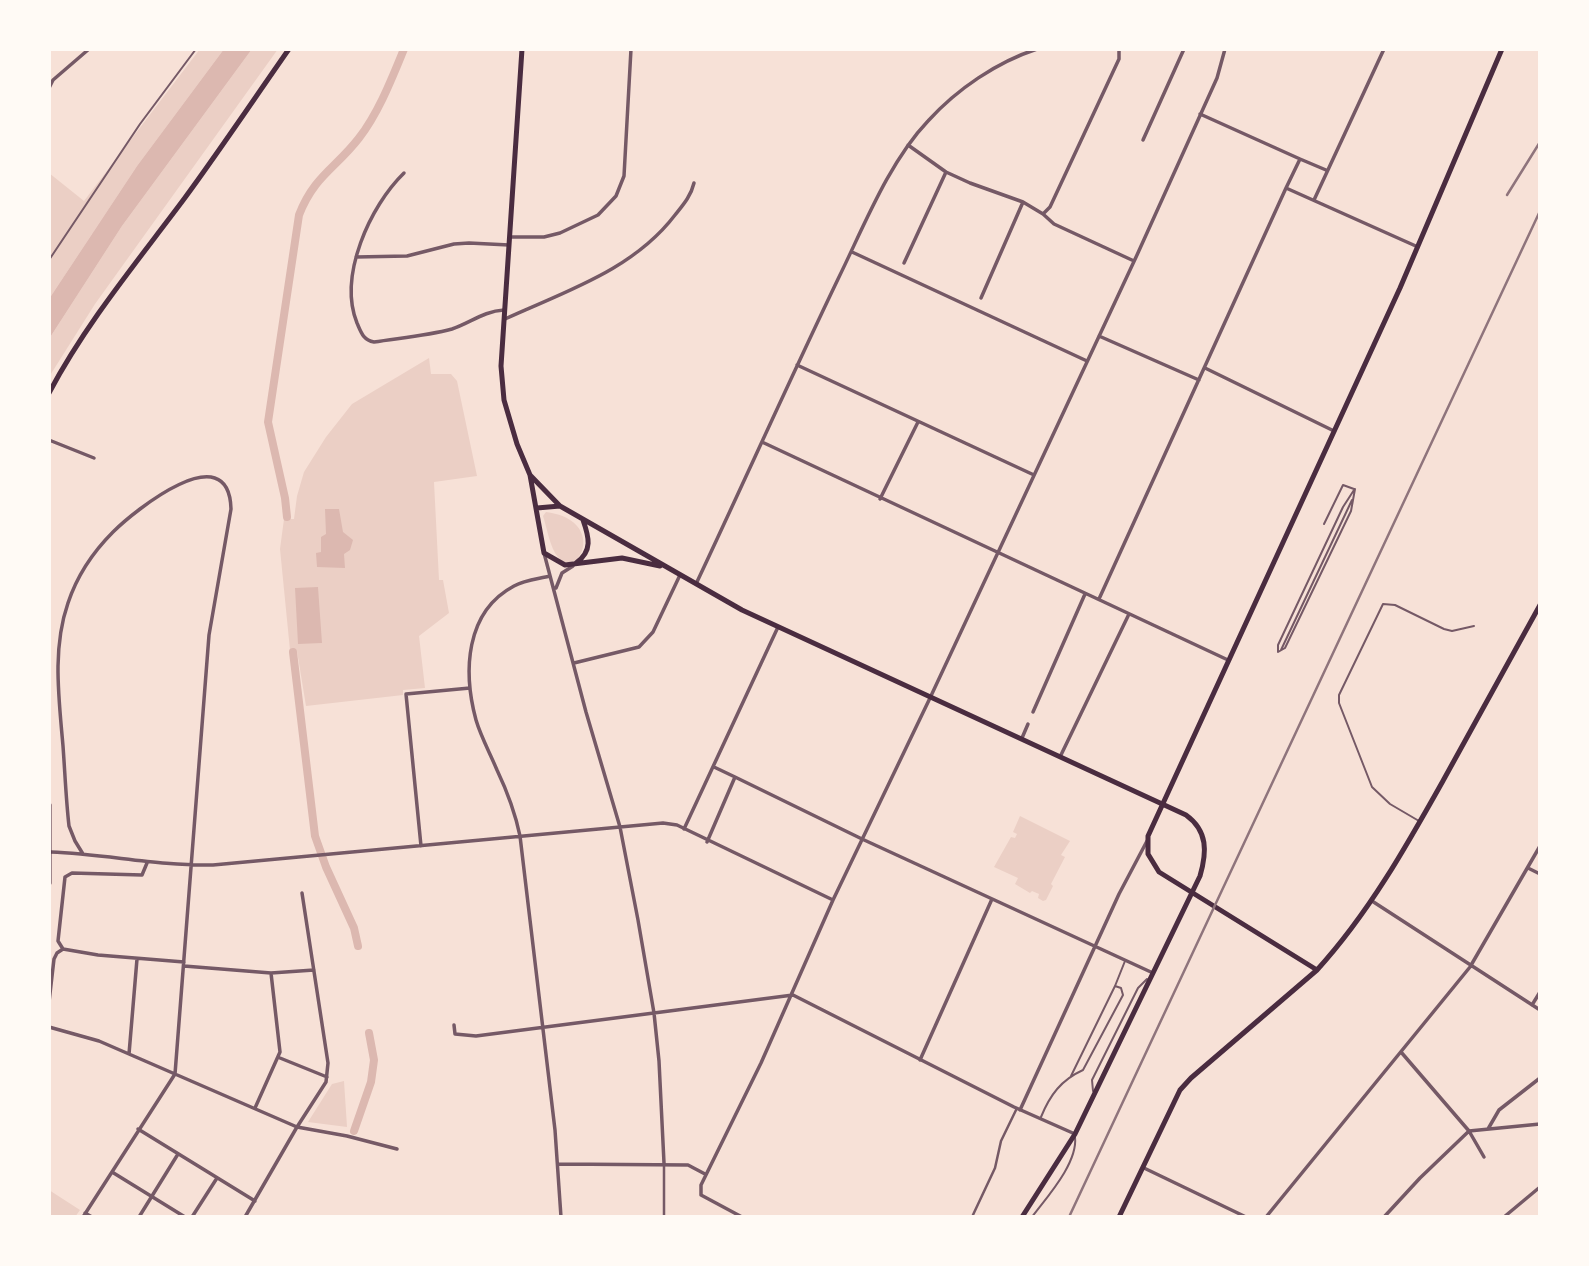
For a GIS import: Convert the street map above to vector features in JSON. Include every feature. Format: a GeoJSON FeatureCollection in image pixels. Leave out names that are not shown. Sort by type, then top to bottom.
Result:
{"type":"FeatureCollection","features":[{"type":"Feature","properties":{"kind":"main road"},"geometry":{"type":"LineString","coordinates":[[49,393],[74,349],[289,49]]}},
{"type":"Feature","properties":{"kind":"main road"},"geometry":{"type":"LineString","coordinates":[[522,49],[501,366],[504,400],[517,444],[530,475],[544,553],[559,564],[573,566],[622,558],[663,567]]}},
{"type":"Feature","properties":{"kind":"main road"},"geometry":{"type":"LineString","coordinates":[[1317,970],[1159,872],[1150,860],[1147,841],[1161,804],[1418,247],[1502,49]]}},
{"type":"Feature","properties":{"kind":"main road"},"geometry":{"type":"LineString","coordinates":[[530,475],[560,506],[663,567],[778,627],[1186,815],[1199,827],[1205,848],[1200,876],[1093,1092],[1075,1134],[1022,1217]]}},
{"type":"Feature","properties":{"kind":"main road"},"geometry":{"type":"LineString","coordinates":[[537,508],[560,506]]}},
{"type":"Feature","properties":{"kind":"main road"},"geometry":{"type":"LineString","coordinates":[[573,566],[588,550],[588,536],[583,520]]}},
{"type":"Feature","properties":{"kind":"main road"},"geometry":{"type":"LineString","coordinates":[[1119,1217],[1180,1090],[1317,970],[1371,900],[1420,822],[1539,610]]}},
{"type":"Feature","properties":{"kind":"main road"},"geometry":{"type":"LineString","coordinates":[[49,805],[49,883]]}},
{"type":"Feature","properties":{"kind":"street"},"geometry":{"type":"LineString","coordinates":[[49,88],[53,80],[89,49]]}},
{"type":"Feature","properties":{"kind":"street"},"geometry":{"type":"LineString","coordinates":[[509,237],[553,235],[598,215],[616,196],[624,176],[631,49]]}},
{"type":"Feature","properties":{"kind":"street"},"geometry":{"type":"LineString","coordinates":[[696,584],[797,365],[908,145],[928,120],[966,88],[1000,65],[1037,49]]}},
{"type":"Feature","properties":{"kind":"street"},"geometry":{"type":"LineString","coordinates":[[1043,214],[1050,208],[1119,59],[1119,49]]}},
{"type":"Feature","properties":{"kind":"street"},"geometry":{"type":"LineString","coordinates":[[1143,140],[1184,49]]}},
{"type":"Feature","properties":{"kind":"street"},"geometry":{"type":"LineString","coordinates":[[742,1217],[701,1195],[699,1190],[705,1174],[793,995],[833,900],[1134,261],[1217,78],[1225,49]]}},
{"type":"Feature","properties":{"kind":"street"},"geometry":{"type":"LineString","coordinates":[[1314,200],[1384,49]]}},
{"type":"Feature","properties":{"kind":"street"},"geometry":{"type":"LineString","coordinates":[[1200,114],[1326,170]]}},
{"type":"Feature","properties":{"kind":"street"},"geometry":{"type":"LineString","coordinates":[[908,145],[946,172],[1023,202],[1054,224],[1134,261]]}},
{"type":"Feature","properties":{"kind":"street"},"geometry":{"type":"LineString","coordinates":[[1099,599],[1300,159]]}},
{"type":"Feature","properties":{"kind":"street"},"geometry":{"type":"LineString","coordinates":[[904,263],[946,172]]}},
{"type":"Feature","properties":{"kind":"street"},"geometry":{"type":"LineString","coordinates":[[404,173],[392,185],[373,214],[356,257],[351,282],[353,312],[367,341],[453,328],[490,312],[504,310]]}},
{"type":"Feature","properties":{"kind":"street"},"geometry":{"type":"LineString","coordinates":[[503,320],[618,267],[654,239],[685,202],[694,183]]}},
{"type":"Feature","properties":{"kind":"street"},"geometry":{"type":"LineString","coordinates":[[1286,188],[1418,247]]}},
{"type":"Feature","properties":{"kind":"street"},"geometry":{"type":"LineString","coordinates":[[981,298],[1023,202]]}},
{"type":"Feature","properties":{"kind":"street"},"geometry":{"type":"LineString","coordinates":[[356,257],[407,256],[454,244],[509,245]]}},
{"type":"Feature","properties":{"kind":"street"},"geometry":{"type":"LineString","coordinates":[[852,252],[1087,361]]}},
{"type":"Feature","properties":{"kind":"street"},"geometry":{"type":"LineString","coordinates":[[1099,336],[1199,380]]}},
{"type":"Feature","properties":{"kind":"street"},"geometry":{"type":"LineString","coordinates":[[797,365],[1034,475]]}},
{"type":"Feature","properties":{"kind":"street"},"geometry":{"type":"LineString","coordinates":[[1205,368],[1334,431]]}},
{"type":"Feature","properties":{"kind":"street"},"geometry":{"type":"LineString","coordinates":[[880,499],[918,422]]}},
{"type":"Feature","properties":{"kind":"street"},"geometry":{"type":"LineString","coordinates":[[49,440],[94,458]]}},
{"type":"Feature","properties":{"kind":"street"},"geometry":{"type":"LineString","coordinates":[[762,442],[1228,660]]}},
{"type":"Feature","properties":{"kind":"street"},"geometry":{"type":"LineString","coordinates":[[83,854],[71,834],[66,794],[58,654],[59,634],[72,593],[80,574],[112,533],[137,510],[165,492],[197,477],[209,477],[222,484],[228,493],[230,509],[209,635],[175,1074],[84,1215],[92,1217]]}},
{"type":"Feature","properties":{"kind":"street"},"geometry":{"type":"LineString","coordinates":[[544,553],[620,827],[654,1013],[659,1061],[664,1217]]}},
{"type":"Feature","properties":{"kind":"street"},"geometry":{"type":"LineString","coordinates":[[555,590],[562,573],[573,566]]}},
{"type":"Feature","properties":{"kind":"street"},"geometry":{"type":"LineString","coordinates":[[574,663],[639,647],[653,632],[680,575]]}},
{"type":"Feature","properties":{"kind":"street"},"geometry":{"type":"LineString","coordinates":[[550,576],[517,584],[480,617],[472,639],[469,663],[476,721],[514,808],[520,836],[558,1164],[561,1217]]}},
{"type":"Feature","properties":{"kind":"street"},"geometry":{"type":"LineString","coordinates":[[1033,712],[1085,594]]}},
{"type":"Feature","properties":{"kind":"street"},"geometry":{"type":"LineString","coordinates":[[1060,758],[1129,614]]}},
{"type":"Feature","properties":{"kind":"street"},"geometry":{"type":"LineString","coordinates":[[684,829],[778,627]]}},
{"type":"Feature","properties":{"kind":"street"},"geometry":{"type":"LineString","coordinates":[[421,846],[406,694],[470,688]]}},
{"type":"Feature","properties":{"kind":"street"},"geometry":{"type":"LineString","coordinates":[[1021,740],[1028,724]]}},
{"type":"Feature","properties":{"kind":"street"},"geometry":{"type":"LineString","coordinates":[[713,767],[1153,973]]}},
{"type":"Feature","properties":{"kind":"street"},"geometry":{"type":"LineString","coordinates":[[707,842],[735,778]]}},
{"type":"Feature","properties":{"kind":"street"},"geometry":{"type":"LineString","coordinates":[[51,852],[147,863],[192,865],[318,856],[663,823],[684,829],[833,900]]}},
{"type":"Feature","properties":{"kind":"street"},"geometry":{"type":"LineString","coordinates":[[972,1217],[995,1168],[1001,1141],[1147,841]]}},
{"type":"Feature","properties":{"kind":"street"},"geometry":{"type":"LineString","coordinates":[[1266,1217],[1471,967],[1540,846]]}},
{"type":"Feature","properties":{"kind":"street"},"geometry":{"type":"LineString","coordinates":[[64,949],[58,941],[67,875],[142,876],[147,863]]}},
{"type":"Feature","properties":{"kind":"street"},"geometry":{"type":"LineString","coordinates":[[1528,868],[1540,874]]}},
{"type":"Feature","properties":{"kind":"street"},"geometry":{"type":"LineString","coordinates":[[245,1217],[327,1077],[328,1063],[302,893]]}},
{"type":"Feature","properties":{"kind":"street"},"geometry":{"type":"LineString","coordinates":[[920,1059],[992,899]]}},
{"type":"Feature","properties":{"kind":"street"},"geometry":{"type":"LineString","coordinates":[[1371,900],[1540,1010]]}},
{"type":"Feature","properties":{"kind":"street"},"geometry":{"type":"LineString","coordinates":[[49,1002],[54,959],[60,950],[64,949],[271,973],[314,970]]}},
{"type":"Feature","properties":{"kind":"street"},"geometry":{"type":"LineString","coordinates":[[129,1055],[136,959]]}},
{"type":"Feature","properties":{"kind":"street"},"geometry":{"type":"LineString","coordinates":[[255,1108],[279,1057],[271,973]]}},
{"type":"Feature","properties":{"kind":"street"},"geometry":{"type":"LineString","coordinates":[[1532,1005],[1540,992]]}},
{"type":"Feature","properties":{"kind":"street"},"geometry":{"type":"LineString","coordinates":[[454,1025],[455,1034],[476,1036],[793,995],[1018,1109],[1075,1134]]}},
{"type":"Feature","properties":{"kind":"street"},"geometry":{"type":"LineString","coordinates":[[49,1027],[99,1041],[296,1127],[397,1149]]}},
{"type":"Feature","properties":{"kind":"street"},"geometry":{"type":"LineString","coordinates":[[1401,1052],[1469,1132],[1484,1157]]}},
{"type":"Feature","properties":{"kind":"street"},"geometry":{"type":"LineString","coordinates":[[279,1057],[327,1077]]}},
{"type":"Feature","properties":{"kind":"street"},"geometry":{"type":"LineString","coordinates":[[1488,1129],[1499,1110],[1540,1078]]}},
{"type":"Feature","properties":{"kind":"street"},"geometry":{"type":"LineString","coordinates":[[1384,1217],[1420,1178],[1469,1132],[1540,1124]]}},
{"type":"Feature","properties":{"kind":"street"},"geometry":{"type":"LineString","coordinates":[[138,1129],[255,1201]]}},
{"type":"Feature","properties":{"kind":"street"},"geometry":{"type":"LineString","coordinates":[[139,1217],[178,1154]]}},
{"type":"Feature","properties":{"kind":"street"},"geometry":{"type":"LineString","coordinates":[[558,1164],[688,1164],[705,1174]]}},
{"type":"Feature","properties":{"kind":"street"},"geometry":{"type":"LineString","coordinates":[[1142,1168],[1246,1217]]}},
{"type":"Feature","properties":{"kind":"street"},"geometry":{"type":"LineString","coordinates":[[112,1171],[185,1217]]}},
{"type":"Feature","properties":{"kind":"street"},"geometry":{"type":"LineString","coordinates":[[192,1217],[217,1178]]}},
{"type":"Feature","properties":{"kind":"street"},"geometry":{"type":"LineString","coordinates":[[978,1184],[986,1187]]}},
{"type":"Feature","properties":{"kind":"street"},"geometry":{"type":"LineString","coordinates":[[1504,1217],[1540,1187]]}},
{"type":"Feature","properties":{"kind":"lane"},"geometry":{"type":"LineString","coordinates":[[49,260],[140,124],[196,49]]}},
{"type":"Feature","properties":{"kind":"lane"},"geometry":{"type":"LineString","coordinates":[[1324,524],[1343,485],[1355,489]]}},
{"type":"Feature","properties":{"kind":"lane"},"geometry":{"type":"LineString","coordinates":[[1355,489],[1349,509],[1283,647],[1278,652],[1278,645],[1331,532],[1355,489]]}},
{"type":"Feature","properties":{"kind":"lane"},"geometry":{"type":"LineString","coordinates":[[1420,822],[1390,804],[1372,787],[1339,703],[1339,695],[1383,604],[1395,605],[1452,631],[1474,626]]}},
{"type":"Feature","properties":{"kind":"lane"},"geometry":{"type":"LineString","coordinates":[[1071,1076],[1125,960]]}},
{"type":"Feature","properties":{"kind":"lane"},"geometry":{"type":"LineString","coordinates":[[1040,1119],[1052,1094],[1071,1076],[1083,1070],[1123,995],[1121,988],[1115,986]]}},
{"type":"Feature","properties":{"kind":"lane"},"geometry":{"type":"LineString","coordinates":[[1032,1217],[1070,1161],[1076,1144],[1075,1134]]}},
{"type":"Feature","properties":{"kind":"shaded area"},"geometry":{"type":"Polygon","coordinates":[[[200,49],[224,49],[137,166],[49,299],[49,173],[84,201],[200,49]]]}},
{"type":"Feature","properties":{"kind":"shaded area"},"geometry":{"type":"Polygon","coordinates":[[[224,49],[252,49],[122,226],[49,339],[49,299],[137,166],[224,49]]]}},
{"type":"Feature","properties":{"kind":"shaded area"},"geometry":{"type":"Polygon","coordinates":[[[252,49],[278,49],[95,304],[49,377],[49,339],[122,226],[252,49]]]}},
{"type":"Feature","properties":{"kind":"shaded area"},"geometry":{"type":"Polygon","coordinates":[[[429,358],[431,374],[451,374],[457,381],[477,476],[434,482],[439,580],[443,580],[449,613],[419,636],[425,688],[403,690],[403,695],[306,706],[297,651],[290,650],[280,549],[284,519],[294,519],[304,472],[326,437],[352,404],[429,358]]]}},
{"type":"Feature","properties":{"kind":"shaded area"},"geometry":{"type":"Polygon","coordinates":[[[325,509],[339,509],[343,532],[353,540],[350,550],[344,554],[345,568],[317,567],[316,553],[321,552],[321,537],[326,534],[325,509]]]}},
{"type":"Feature","properties":{"kind":"shaded area"},"geometry":{"type":"Polygon","coordinates":[[[546,512],[565,517],[577,526],[583,536],[580,555],[574,561],[566,562],[555,553],[543,516],[546,512]]]}},
{"type":"Feature","properties":{"kind":"shaded area"},"geometry":{"type":"Polygon","coordinates":[[[318,587],[322,643],[298,644],[295,588],[318,587]]]}},
{"type":"Feature","properties":{"kind":"shaded area"},"geometry":{"type":"Polygon","coordinates":[[[1020,816],[1070,841],[1061,855],[1065,857],[1051,884],[1053,886],[1043,901],[1038,898],[1039,894],[1032,891],[1030,893],[1015,884],[1018,878],[994,867],[1011,837],[1015,838],[1017,834],[1013,832],[1020,816]]]}},
{"type":"Feature","properties":{"kind":"shaded area"},"geometry":{"type":"Polygon","coordinates":[[[344,1081],[347,1127],[308,1122],[332,1084],[344,1081]]]}},
{"type":"Feature","properties":{"kind":"shaded area"},"geometry":{"type":"Polygon","coordinates":[[[49,1190],[80,1210],[75,1217],[49,1217],[49,1190]]]}},
{"type":"Feature","properties":{"kind":"waterway"},"geometry":{"type":"LineString","coordinates":[[287,517],[268,422],[299,215],[311,191],[350,148],[373,117],[404,49]]}},
{"type":"Feature","properties":{"kind":"waterway"},"geometry":{"type":"LineString","coordinates":[[293,652],[315,836],[354,928],[358,946]]}},
{"type":"Feature","properties":{"kind":"waterway"},"geometry":{"type":"LineString","coordinates":[[354,1131],[371,1082],[374,1060],[369,1033]]}},
{"type":"Feature","properties":{"kind":"railway"},"geometry":{"type":"LineString","coordinates":[[1507,195],[1540,142]]}},
{"type":"Feature","properties":{"kind":"railway"},"geometry":{"type":"LineString","coordinates":[[1069,1217],[1540,211]]}}]}
